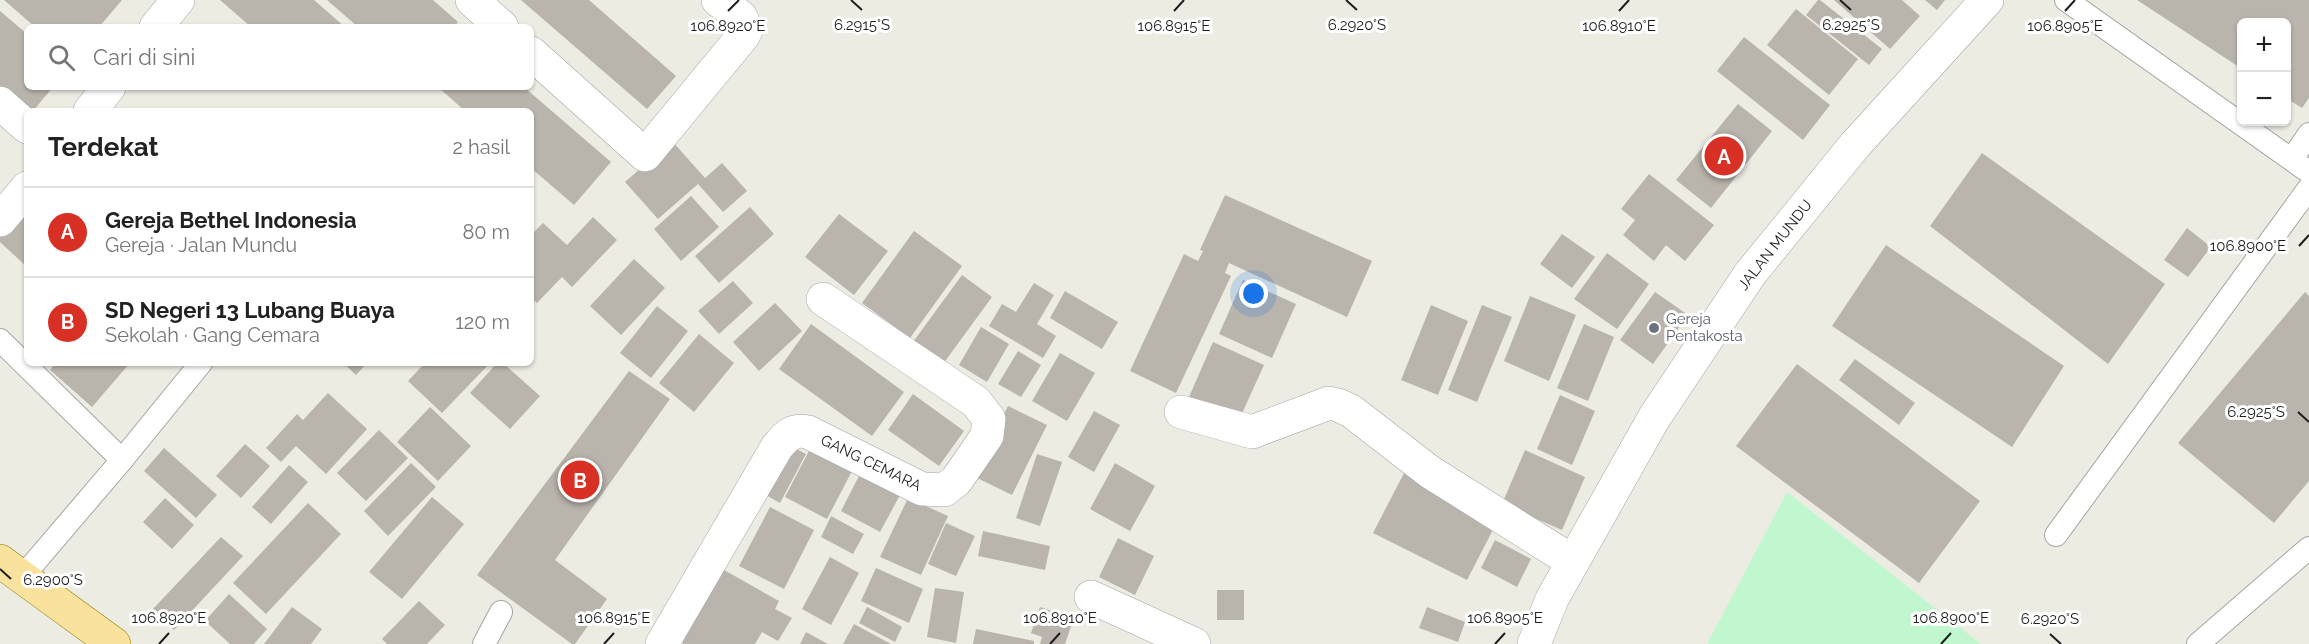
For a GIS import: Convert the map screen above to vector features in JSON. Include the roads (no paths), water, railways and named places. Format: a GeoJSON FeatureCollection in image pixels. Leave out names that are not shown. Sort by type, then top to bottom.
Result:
{"type":"FeatureCollection","features":[{"type":"Feature","properties":{"kind":"main road"},"geometry":{"type":"LineString","coordinates":[[11,568],[101,640]]}},
{"type":"Feature","properties":{"kind":"street"},"geometry":{"type":"LineString","coordinates":[[472,0],[499,24]]}},
{"type":"Feature","properties":{"kind":"street"},"geometry":{"type":"LineString","coordinates":[[534,56],[645,155],[746,30],[741,17],[718,0]]}},
{"type":"Feature","properties":{"kind":"street","name":"JALAN MUNDU"},"geometry":{"type":"LineString","coordinates":[[1534,644],[1552,599],[1572,561],[1654,418],[1750,274],[1855,145],[1987,0]]}},
{"type":"Feature","properties":{"kind":"street"},"geometry":{"type":"LineString","coordinates":[[92,108],[107,90]]}},
{"type":"Feature","properties":{"kind":"street"},"geometry":{"type":"LineString","coordinates":[[0,103],[24,124]]}},
{"type":"Feature","properties":{"kind":"street"},"geometry":{"type":"LineString","coordinates":[[0,220],[24,192]]}},
{"type":"Feature","properties":{"kind":"street","name":"GANG CEMARA"},"geometry":{"type":"LineString","coordinates":[[662,644],[777,447],[789,433],[798,430],[808,432],[922,489],[944,490],[956,481],[987,436],[989,419],[976,402],[823,299]]}},
{"type":"Feature","properties":{"kind":"street"},"geometry":{"type":"LineString","coordinates":[[1180,411],[1252,432],[1329,403],[1338,405],[1351,411],[1430,472],[1572,561]]}},
{"type":"Feature","properties":{"kind":"street"},"geometry":{"type":"LineString","coordinates":[[1091,597],[1194,644]]}},
{"type":"Feature","properties":{"kind":"lane"},"geometry":{"type":"LineString","coordinates":[[2066,0],[2300,165],[2309,134]]}},
{"type":"Feature","properties":{"kind":"lane"},"geometry":{"type":"LineString","coordinates":[[2056,535],[2309,188]]}},
{"type":"Feature","properties":{"kind":"lane"},"geometry":{"type":"LineString","coordinates":[[0,340],[24,364]]}},
{"type":"Feature","properties":{"kind":"lane"},"geometry":{"type":"LineString","coordinates":[[26,366],[122,460]]}},
{"type":"Feature","properties":{"kind":"lane"},"geometry":{"type":"LineString","coordinates":[[11,568],[122,460],[199,366]]}},
{"type":"Feature","properties":{"kind":"lane"},"geometry":{"type":"LineString","coordinates":[[2198,644],[2309,548]]}},
{"type":"Feature","properties":{"kind":"lane"},"geometry":{"type":"LineString","coordinates":[[484,644],[501,612]]}},
{"type":"Feature","properties":{"kind":"place","name":"Gereja Bethel Indonesia"},"geometry":{"type":"Point","coordinates":[1724,156]}},
{"type":"Feature","properties":{"kind":"place","name":"Gereja Pentakosta"},"geometry":{"type":"Point","coordinates":[1654,328]}},
{"type":"Feature","properties":{"kind":"place","name":"SD Negeri 13 Lubang Buaya"},"geometry":{"type":"Point","coordinates":[580,480]}}]}
